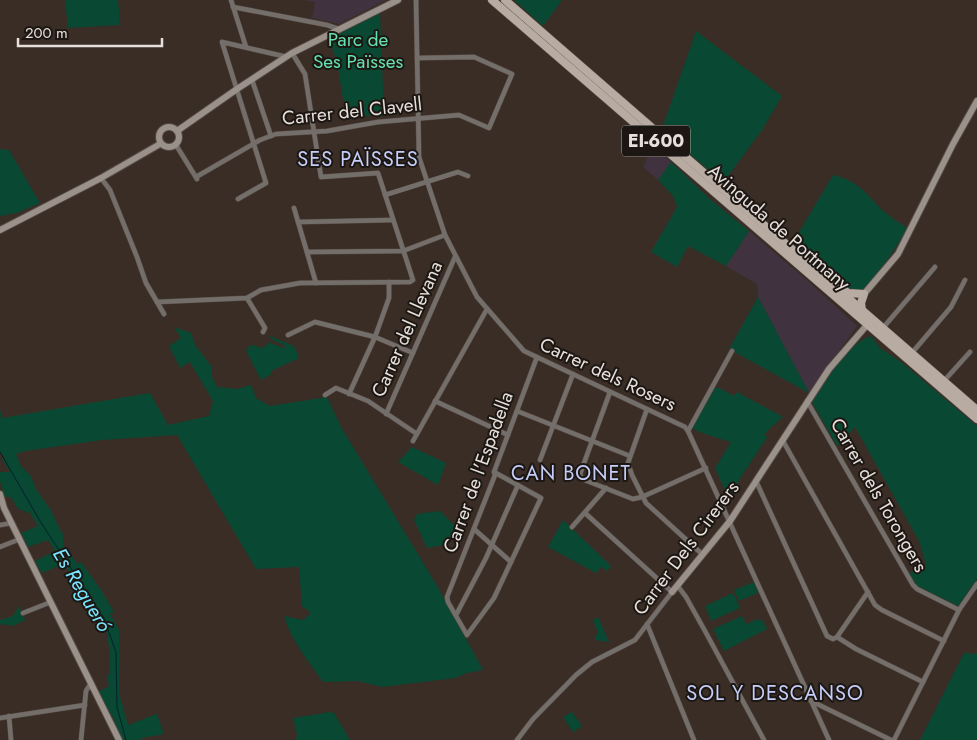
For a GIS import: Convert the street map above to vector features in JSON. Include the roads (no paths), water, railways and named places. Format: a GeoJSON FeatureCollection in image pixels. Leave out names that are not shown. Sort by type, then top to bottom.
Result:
{"type":"FeatureCollection","features":[{"type":"Feature","properties":{"kind":"main road","name":"Avinguda de Portmany"},"geometry":{"type":"LineString","coordinates":[[492,0],[977,419]]}},
{"type":"Feature","properties":{"kind":"main road","name":"Avinguda de Portmany"},"geometry":{"type":"LineString","coordinates":[[505,0],[977,410]]}},
{"type":"Feature","properties":{"kind":"main road"},"geometry":{"type":"LineString","coordinates":[[787,246],[803,255],[848,293],[864,294],[861,303],[862,311]]}},
{"type":"Feature","properties":{"kind":"street"},"geometry":{"type":"LineString","coordinates":[[231,0],[246,47]]}},
{"type":"Feature","properties":{"kind":"street"},"geometry":{"type":"LineString","coordinates":[[177,131],[290,55],[384,3],[398,0]]}},
{"type":"Feature","properties":{"kind":"street","name":"Carrer dels Rosers"},"geometry":{"type":"LineString","coordinates":[[416,0],[419,157],[445,235],[477,298],[524,351],[685,427],[706,468],[828,740]]}},
{"type":"Feature","properties":{"kind":"street"},"geometry":{"type":"LineString","coordinates":[[233,7],[327,24],[339,29]]}},
{"type":"Feature","properties":{"kind":"street"},"geometry":{"type":"LineString","coordinates":[[157,302],[247,298],[261,290],[300,283],[410,282],[413,280],[378,173],[321,177],[305,74],[290,55],[222,42],[266,183],[238,199]]}},
{"type":"Feature","properties":{"kind":"street","name":"Carrer del Clavell"},"geometry":{"type":"LineString","coordinates":[[176,145],[197,179],[254,144],[276,134],[459,115],[489,128],[512,74],[474,57],[416,58]]}},
{"type":"Feature","properties":{"kind":"street"},"geometry":{"type":"LineString","coordinates":[[252,80],[271,136]]}},
{"type":"Feature","properties":{"kind":"street"},"geometry":{"type":"LineString","coordinates":[[864,294],[898,254],[952,144],[977,101]]}},
{"type":"Feature","properties":{"kind":"street"},"geometry":{"type":"LineString","coordinates":[[171,127],[177,131],[179,138],[176,145],[166,148],[160,144],[159,133],[164,128],[171,127]]}},
{"type":"Feature","properties":{"kind":"street"},"geometry":{"type":"LineString","coordinates":[[0,230],[101,178],[160,144]]}},
{"type":"Feature","properties":{"kind":"street"},"geometry":{"type":"LineString","coordinates":[[385,195],[458,172],[468,176]]}},
{"type":"Feature","properties":{"kind":"street"},"geometry":{"type":"LineString","coordinates":[[101,178],[110,190],[146,283],[164,314]]}},
{"type":"Feature","properties":{"kind":"street"},"geometry":{"type":"LineString","coordinates":[[294,208],[316,283]]}},
{"type":"Feature","properties":{"kind":"street"},"geometry":{"type":"LineString","coordinates":[[298,222],[394,220]]}},
{"type":"Feature","properties":{"kind":"street"},"geometry":{"type":"LineString","coordinates":[[307,252],[403,251],[445,235]]}},
{"type":"Feature","properties":{"kind":"street","name":"Carrer del Llevana"},"geometry":{"type":"LineString","coordinates":[[386,414],[455,256]]}},
{"type":"Feature","properties":{"kind":"street"},"geometry":{"type":"LineString","coordinates":[[882,329],[935,266]]}},
{"type":"Feature","properties":{"kind":"street"},"geometry":{"type":"LineString","coordinates":[[911,354],[951,307],[965,280]]}},
{"type":"Feature","properties":{"kind":"street"},"geometry":{"type":"LineString","coordinates":[[350,394],[375,337],[389,298],[389,282]]}},
{"type":"Feature","properties":{"kind":"street"},"geometry":{"type":"LineString","coordinates":[[247,298],[265,328],[263,332]]}},
{"type":"Feature","properties":{"kind":"street"},"geometry":{"type":"LineString","coordinates":[[413,441],[487,309]]}},
{"type":"Feature","properties":{"kind":"street"},"geometry":{"type":"LineString","coordinates":[[288,335],[315,322],[375,337],[413,353]]}},
{"type":"Feature","properties":{"kind":"street","name":"Carrer Dels Cirerers"},"geometry":{"type":"LineString","coordinates":[[518,738],[533,719],[576,675],[592,662],[635,640],[730,521],[829,369],[867,325]]}},
{"type":"Feature","properties":{"kind":"street"},"geometry":{"type":"LineString","coordinates":[[688,431],[732,351]]}},
{"type":"Feature","properties":{"kind":"street"},"geometry":{"type":"LineString","coordinates":[[943,382],[970,352]]}},
{"type":"Feature","properties":{"kind":"street","name":"Carrer de l'Espadella"},"geometry":{"type":"LineString","coordinates":[[456,615],[447,597],[495,475],[494,472],[537,357]]}},
{"type":"Feature","properties":{"kind":"street"},"geometry":{"type":"LineString","coordinates":[[540,460],[573,374]]}},
{"type":"Feature","properties":{"kind":"street"},"geometry":{"type":"LineString","coordinates":[[325,395],[336,388],[368,401],[417,434]]}},
{"type":"Feature","properties":{"kind":"street"},"geometry":{"type":"LineString","coordinates":[[610,392],[580,474],[582,478],[633,499],[642,497],[706,468]]}},
{"type":"Feature","properties":{"kind":"street"},"geometry":{"type":"LineString","coordinates":[[435,401],[508,435]]}},
{"type":"Feature","properties":{"kind":"street","name":"Carrer dels Torongers"},"geometry":{"type":"LineString","coordinates":[[807,401],[913,585],[917,589],[959,610]]}},
{"type":"Feature","properties":{"kind":"street"},"geometry":{"type":"LineString","coordinates":[[648,409],[628,463],[646,503],[702,554]]}},
{"type":"Feature","properties":{"kind":"street"},"geometry":{"type":"LineString","coordinates":[[517,411],[630,456]]}},
{"type":"Feature","properties":{"kind":"street"},"geometry":{"type":"LineString","coordinates":[[783,441],[868,592],[879,608],[944,641]]}},
{"type":"Feature","properties":{"kind":"street"},"geometry":{"type":"LineString","coordinates":[[494,472],[518,485],[541,498],[494,598],[467,635],[456,615],[492,545],[518,485]]}},
{"type":"Feature","properties":{"kind":"street"},"geometry":{"type":"LineString","coordinates":[[756,481],[825,633],[829,638],[837,637],[868,592]]}},
{"type":"Feature","properties":{"kind":"street"},"geometry":{"type":"LineString","coordinates":[[572,527],[606,488]]}},
{"type":"Feature","properties":{"kind":"street"},"geometry":{"type":"LineString","coordinates":[[0,494],[12,523],[119,740]]}},
{"type":"Feature","properties":{"kind":"street"},"geometry":{"type":"LineString","coordinates":[[585,513],[672,592]]}},
{"type":"Feature","properties":{"kind":"street"},"geometry":{"type":"LineString","coordinates":[[0,525],[12,523]]}},
{"type":"Feature","properties":{"kind":"street"},"geometry":{"type":"LineString","coordinates":[[474,529],[512,562]]}},
{"type":"Feature","properties":{"kind":"street"},"geometry":{"type":"LineString","coordinates":[[0,547],[20,539]]}},
{"type":"Feature","properties":{"kind":"street"},"geometry":{"type":"LineString","coordinates":[[811,701],[892,740],[959,610],[977,584]]}},
{"type":"Feature","properties":{"kind":"street"},"geometry":{"type":"LineString","coordinates":[[677,585],[686,597],[764,740]]}},
{"type":"Feature","properties":{"kind":"street"},"geometry":{"type":"LineString","coordinates":[[23,613],[51,602]]}},
{"type":"Feature","properties":{"kind":"street"},"geometry":{"type":"LineString","coordinates":[[647,624],[694,740]]}},
{"type":"Feature","properties":{"kind":"street"},"geometry":{"type":"LineString","coordinates":[[837,637],[856,649],[923,682]]}},
{"type":"Feature","properties":{"kind":"street"},"geometry":{"type":"LineString","coordinates":[[81,740],[88,687],[91,683]]}},
{"type":"Feature","properties":{"kind":"street"},"geometry":{"type":"LineString","coordinates":[[0,718],[85,705]]}},
{"type":"Feature","properties":{"kind":"street"},"geometry":{"type":"LineString","coordinates":[[9,716],[11,740]]}},
{"type":"Feature","properties":{"kind":"waterway","name":"Es Regueró"},"geometry":{"type":"LineString","coordinates":[[0,452],[40,521],[104,619],[116,652],[117,707],[126,740]]}},
{"type":"Feature","properties":{"kind":"district","name":"SES PAÏSSES"},"geometry":{"type":"Point","coordinates":[358,159]}},
{"type":"Feature","properties":{"kind":"district","name":"CAN BONET"},"geometry":{"type":"Point","coordinates":[571,473]}},
{"type":"Feature","properties":{"kind":"district","name":"SOL Y DESCANSO"},"geometry":{"type":"Point","coordinates":[775,693]}},
{"type":"Feature","properties":{"kind":"park label","name":"Parc de Ses Païsses"},"geometry":{"type":"Point","coordinates":[358,50]}}]}
